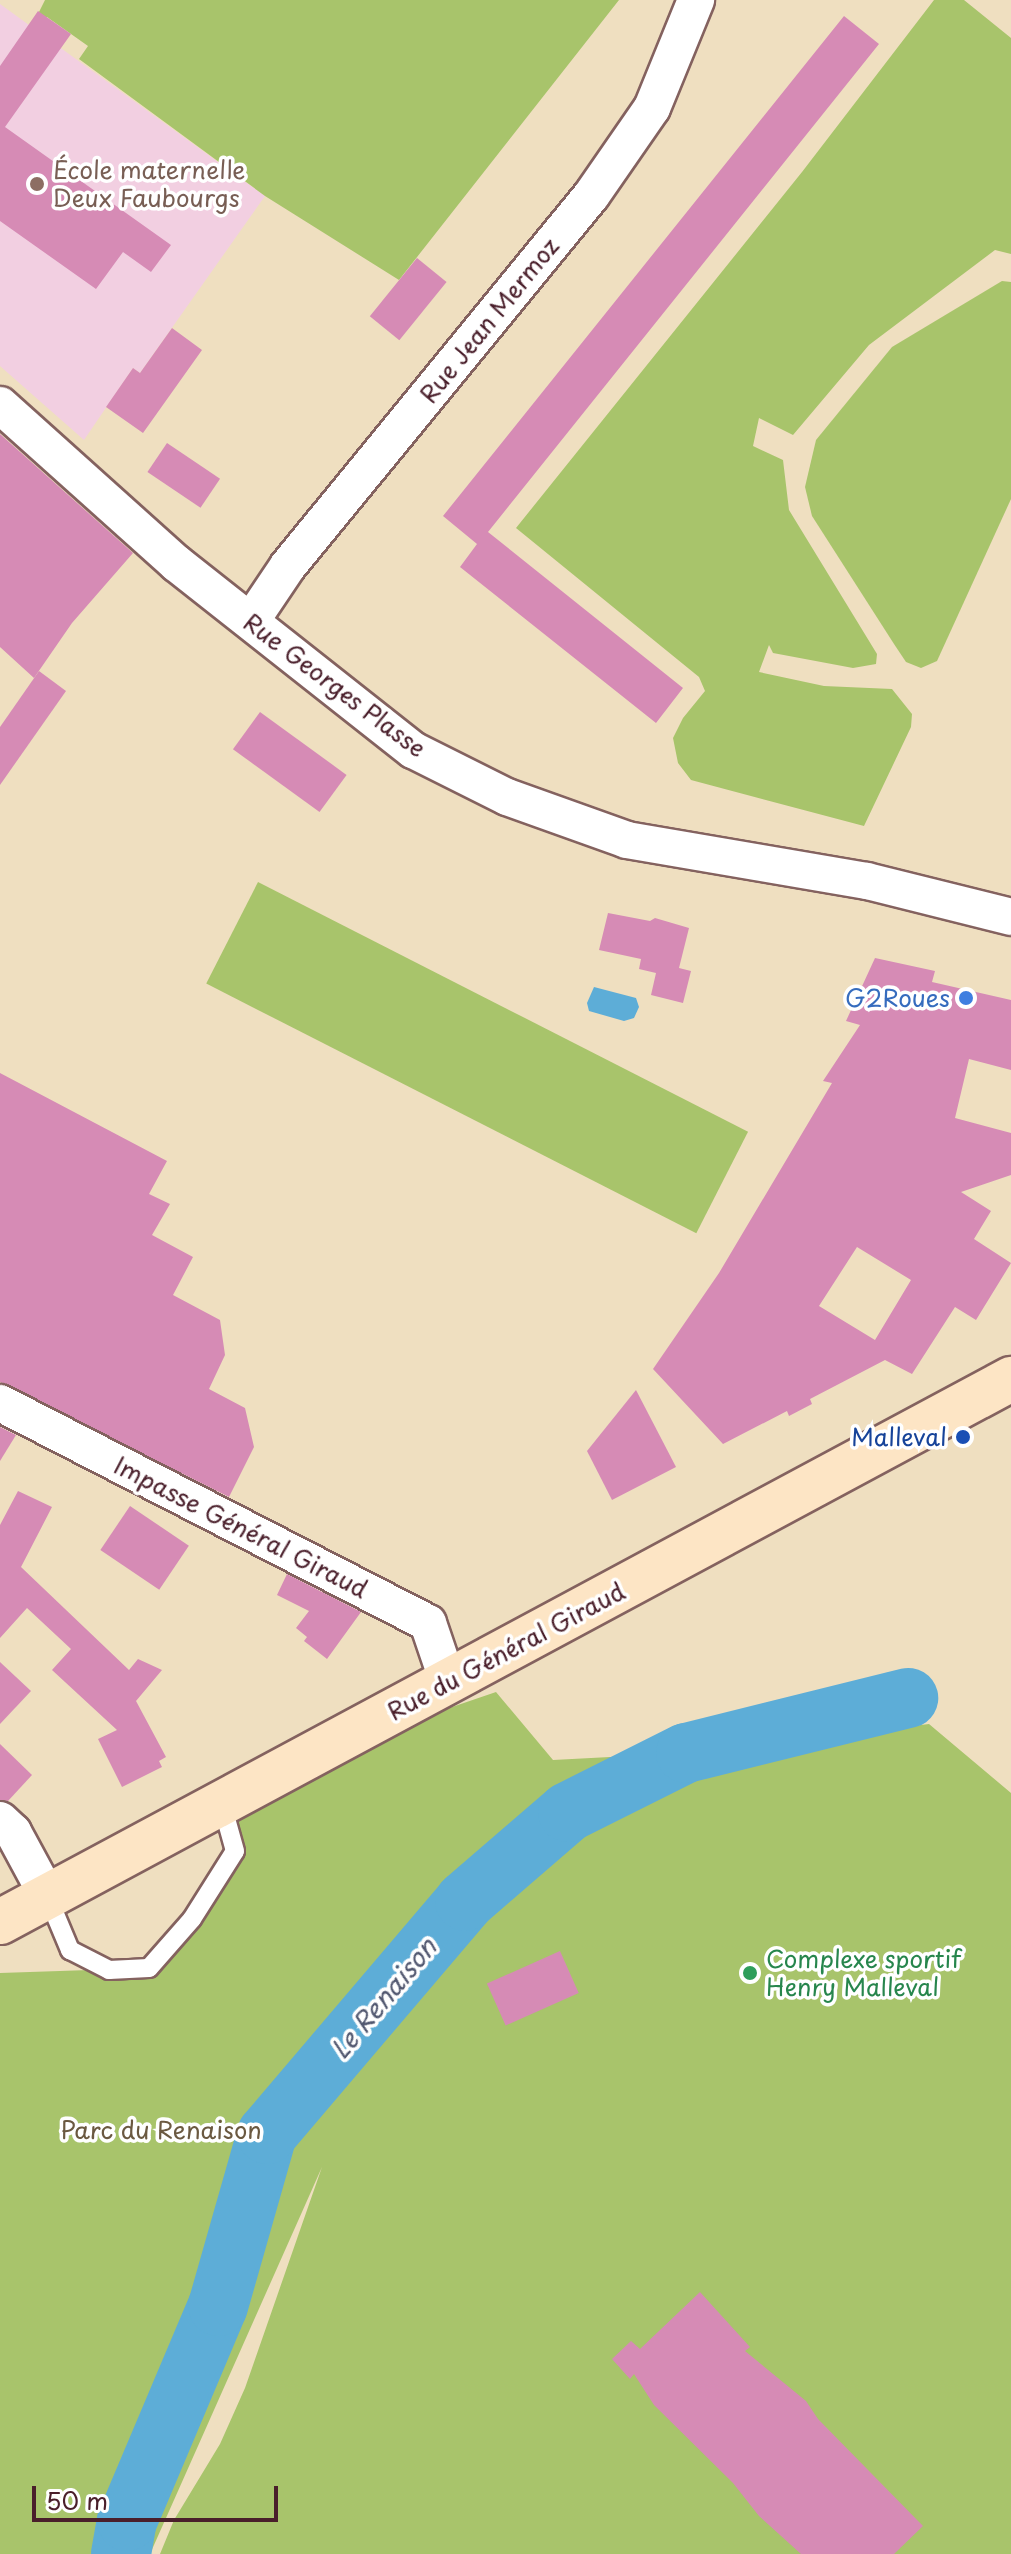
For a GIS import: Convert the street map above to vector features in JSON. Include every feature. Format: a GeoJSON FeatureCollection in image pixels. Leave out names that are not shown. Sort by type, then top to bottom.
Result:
{"type":"FeatureCollection","features":[{"type":"Feature","properties":{"kind":"street","name":"Rue Jean Mermoz"},"geometry":{"type":"LineString","coordinates":[[251,621],[304,545],[591,196],[652,108],[696,0]]}},
{"type":"Feature","properties":{"kind":"street","name":"Rue Georges Plasse"},"geometry":{"type":"LineString","coordinates":[[0,405],[176,563],[413,750],[507,797],[627,840],[867,881],[1011,917]]}},
{"type":"Feature","properties":{"kind":"street","name":"Rue du Général Giraud"},"geometry":{"type":"LineString","coordinates":[[0,1922],[1011,1379]]}},
{"type":"Feature","properties":{"kind":"street","name":"Impasse Général Giraud"},"geometry":{"type":"LineString","coordinates":[[0,1403],[428,1623],[448,1682]]}},
{"type":"Feature","properties":{"kind":"street"},"geometry":{"type":"LineString","coordinates":[[0,1820],[13,1832],[47,1895]]}},
{"type":"Feature","properties":{"kind":"lane"},"geometry":{"type":"LineString","coordinates":[[47,1895],[70,1950],[109,1970],[149,1968],[192,1919],[235,1851],[221,1803]]}},
{"type":"Feature","properties":{"kind":"shaded area"},"geometry":{"type":"Polygon","coordinates":[[[0,4],[265,196],[140,373],[133,368],[84,440],[0,366],[0,4]]]}},
{"type":"Feature","properties":{"kind":"green space"},"geometry":{"type":"Polygon","coordinates":[[[45,0],[619,0],[399,280],[265,196],[79,59],[88,46],[47,17],[35,20],[45,0]]]}},
{"type":"Feature","properties":{"kind":"green space"},"geometry":{"type":"Polygon","coordinates":[[[934,0],[964,0],[1011,38],[1011,254],[995,250],[869,345],[793,435],[759,418],[753,446],[783,460],[789,510],[877,654],[876,664],[853,668],[773,653],[769,645],[759,672],[824,686],[892,689],[912,714],[911,727],[864,826],[691,780],[678,763],[673,738],[683,718],[705,691],[699,677],[516,528],[802,172],[934,0]]]}},
{"type":"Feature","properties":{"kind":"green space"},"geometry":{"type":"Polygon","coordinates":[[[1002,281],[1011,282],[1011,499],[937,661],[921,668],[906,662],[894,644],[812,516],[805,487],[816,440],[892,347],[1002,281]]]}},
{"type":"Feature","properties":{"kind":"green space"},"geometry":{"type":"Polygon","coordinates":[[[258,882],[748,1132],[696,1233],[206,984],[258,882]]]}},
{"type":"Feature","properties":{"kind":"green space","name":"Complexe sportif Henry Malleval"},"geometry":{"type":"Polygon","coordinates":[[[496,1692],[553,1760],[686,1753],[929,1724],[1011,1793],[1011,2554],[160,2554],[174,2520],[220,2444],[245,2388],[322,2167],[150,2554],[0,2554],[0,1973],[149,1968],[237,1855],[221,1803],[414,1720],[496,1692]]]}},
{"type":"Feature","properties":{"kind":"water"},"geometry":{"type":"Polygon","coordinates":[[[594,987],[636,998],[639,1007],[634,1018],[624,1021],[589,1011],[587,1003],[594,987]]]}},
{"type":"Feature","properties":{"kind":"building"},"geometry":{"type":"Polygon","coordinates":[[[38,11],[71,34],[5,127],[171,245],[151,272],[123,252],[96,289],[0,221],[0,66],[38,11]]]}},
{"type":"Feature","properties":{"kind":"building"},"geometry":{"type":"Polygon","coordinates":[[[844,16],[879,44],[488,532],[683,688],[656,723],[460,567],[477,544],[443,516],[844,16]]]}},
{"type":"Feature","properties":{"kind":"building"},"geometry":{"type":"Polygon","coordinates":[[[417,258],[447,282],[399,340],[370,316],[417,258]]]}},
{"type":"Feature","properties":{"kind":"building"},"geometry":{"type":"Polygon","coordinates":[[[172,328],[202,350],[143,433],[106,407],[133,368],[140,373],[172,328]]]}},
{"type":"Feature","properties":{"kind":"building"},"geometry":{"type":"Polygon","coordinates":[[[0,434],[133,553],[72,623],[34,678],[0,647],[0,434]]]}},
{"type":"Feature","properties":{"kind":"building"},"geometry":{"type":"Polygon","coordinates":[[[167,443],[220,479],[200,508],[147,472],[167,443]]]}},
{"type":"Feature","properties":{"kind":"building"},"geometry":{"type":"Polygon","coordinates":[[[39,671],[66,691],[0,785],[0,727],[39,671]]]}},
{"type":"Feature","properties":{"kind":"building"},"geometry":{"type":"Polygon","coordinates":[[[260,712],[347,775],[320,812],[233,749],[260,712]]]}},
{"type":"Feature","properties":{"kind":"building"},"geometry":{"type":"Polygon","coordinates":[[[608,913],[650,921],[655,918],[689,928],[679,968],[691,971],[683,1003],[651,995],[656,973],[639,969],[641,959],[599,950],[608,913]]]}},
{"type":"Feature","properties":{"kind":"building"},"geometry":{"type":"Polygon","coordinates":[[[875,958],[935,971],[932,982],[1011,1000],[1011,1070],[969,1059],[955,1118],[1011,1133],[1011,1175],[961,1192],[991,1211],[974,1239],[1011,1263],[976,1320],[955,1307],[912,1374],[885,1360],[810,1399],[812,1404],[789,1416],[787,1411],[723,1444],[653,1369],[719,1273],[832,1083],[823,1081],[860,1025],[846,1021],[875,958]],[[857,1247],[819,1306],[875,1340],[911,1280],[857,1247]]]}},
{"type":"Feature","properties":{"kind":"building"},"geometry":{"type":"Polygon","coordinates":[[[0,1073],[167,1161],[149,1194],[170,1204],[152,1235],[193,1257],[173,1295],[220,1320],[225,1355],[209,1389],[245,1408],[254,1447],[229,1497],[0,1382],[0,1073]]]}},
{"type":"Feature","properties":{"kind":"building"},"geometry":{"type":"Polygon","coordinates":[[[636,1390],[676,1467],[612,1500],[587,1451],[636,1390]]]}},
{"type":"Feature","properties":{"kind":"building"},"geometry":{"type":"Polygon","coordinates":[[[0,1427],[16,1435],[0,1461],[0,1427]]]}},
{"type":"Feature","properties":{"kind":"building"},"geometry":{"type":"Polygon","coordinates":[[[18,1491],[52,1507],[21,1567],[129,1670],[138,1659],[162,1670],[136,1701],[166,1757],[159,1761],[162,1767],[122,1787],[98,1739],[117,1730],[52,1670],[71,1649],[27,1608],[0,1638],[0,1525],[18,1491]]]}},
{"type":"Feature","properties":{"kind":"building"},"geometry":{"type":"Polygon","coordinates":[[[130,1506],[189,1546],[159,1590],[100,1550],[130,1506]]]}},
{"type":"Feature","properties":{"kind":"building"},"geometry":{"type":"Polygon","coordinates":[[[287,1574],[361,1612],[327,1659],[304,1641],[307,1637],[296,1628],[309,1611],[277,1595],[287,1574]]]}},
{"type":"Feature","properties":{"kind":"building"},"geometry":{"type":"Polygon","coordinates":[[[0,1662],[31,1691],[0,1724],[0,1662]]]}},
{"type":"Feature","properties":{"kind":"building"},"geometry":{"type":"Polygon","coordinates":[[[0,1744],[32,1775],[8,1801],[0,1800],[0,1744]]]}},
{"type":"Feature","properties":{"kind":"building"},"geometry":{"type":"Polygon","coordinates":[[[560,1951],[579,1993],[506,2026],[487,1984],[560,1951]]]}},
{"type":"Feature","properties":{"kind":"building"},"geometry":{"type":"Polygon","coordinates":[[[700,2292],[750,2347],[745,2351],[806,2401],[818,2419],[923,2526],[894,2554],[801,2554],[759,2516],[733,2483],[654,2405],[634,2374],[630,2379],[612,2359],[631,2341],[640,2349],[700,2292]]]}},
{"type":"Feature","properties":{"kind":"waterway","name":"Le Renaison"},"geometry":{"type":"LineString","coordinates":[[121,2554],[127,2521],[218,2306],[267,2134],[465,1901],[568,1812],[686,1753],[908,1698]]}},
{"type":"Feature","properties":{"kind":"place","name":"École maternelle Deux Faubourgs"},"geometry":{"type":"Point","coordinates":[37,184]}},
{"type":"Feature","properties":{"kind":"place","name":"G2Roues"},"geometry":{"type":"Point","coordinates":[966,998]}},
{"type":"Feature","properties":{"kind":"place","name":"Malleval"},"geometry":{"type":"Point","coordinates":[963,1437]}},
{"type":"Feature","properties":{"kind":"place","name":"Complexe sportif Henry Malleval"},"geometry":{"type":"Point","coordinates":[750,1973]}},
{"type":"Feature","properties":{"kind":"park label","name":"Parc du Renaison"},"geometry":{"type":"Point","coordinates":[161,2130]}}]}
